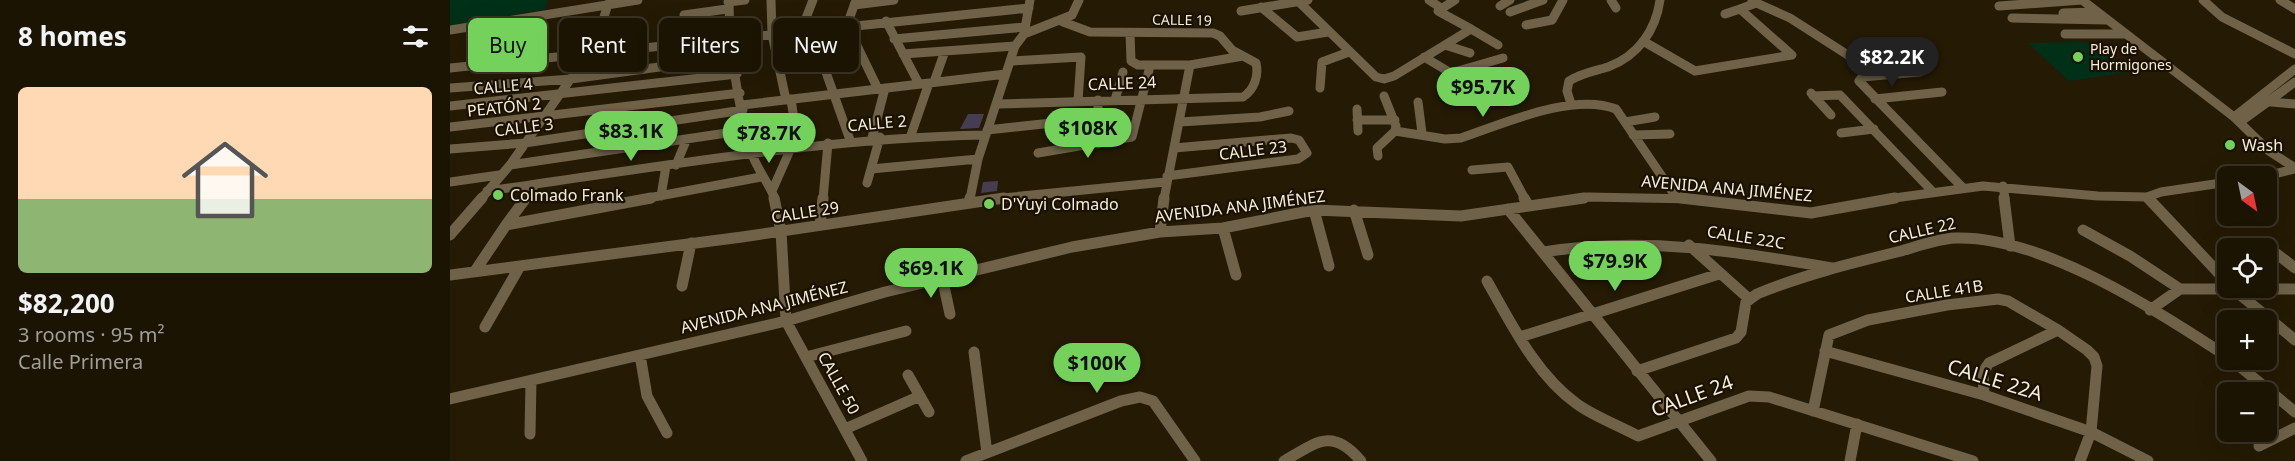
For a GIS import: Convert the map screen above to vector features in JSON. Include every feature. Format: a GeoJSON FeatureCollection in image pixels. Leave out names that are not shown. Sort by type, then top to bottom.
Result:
{"type":"FeatureCollection","features":[{"type":"Feature","properties":{"kind":"street"},"geometry":{"type":"LineString","coordinates":[[450,38],[454,29],[638,0]]}},
{"type":"Feature","properties":{"kind":"street"},"geometry":{"type":"LineString","coordinates":[[684,15],[745,0]]}},
{"type":"Feature","properties":{"kind":"street"},"geometry":{"type":"LineString","coordinates":[[771,0],[772,34],[788,100],[789,116],[796,132],[794,147],[772,191]]}},
{"type":"Feature","properties":{"kind":"street"},"geometry":{"type":"LineString","coordinates":[[809,18],[813,0]]}},
{"type":"Feature","properties":{"kind":"street"},"geometry":{"type":"LineString","coordinates":[[850,18],[855,3],[894,0]]}},
{"type":"Feature","properties":{"kind":"street"},"geometry":{"type":"LineString","coordinates":[[894,39],[1024,31],[1063,22],[1078,10],[1079,0]]}},
{"type":"Feature","properties":{"kind":"street"},"geometry":{"type":"LineString","coordinates":[[1241,11],[1308,0]]}},
{"type":"Feature","properties":{"kind":"street"},"geometry":{"type":"LineString","coordinates":[[1429,0],[1441,8]]}},
{"type":"Feature","properties":{"kind":"street"},"geometry":{"type":"LineString","coordinates":[[1441,8],[1455,0]]}},
{"type":"Feature","properties":{"kind":"street"},"geometry":{"type":"LineString","coordinates":[[1500,6],[1510,0]]}},
{"type":"Feature","properties":{"kind":"street"},"geometry":{"type":"LineString","coordinates":[[1510,12],[1543,0]]}},
{"type":"Feature","properties":{"kind":"street"},"geometry":{"type":"LineString","coordinates":[[1526,25],[1552,20],[1563,0]]}},
{"type":"Feature","properties":{"kind":"street"},"geometry":{"type":"LineString","coordinates":[[1611,0],[1616,8]]}},
{"type":"Feature","properties":{"kind":"street"},"geometry":{"type":"LineString","coordinates":[[1571,104],[1567,92],[1569,81],[1617,63],[1643,41],[1656,25],[1660,0]]}},
{"type":"Feature","properties":{"kind":"street"},"geometry":{"type":"LineString","coordinates":[[1999,6],[2082,0],[2123,34],[2237,119],[2269,151],[2295,169]]}},
{"type":"Feature","properties":{"kind":"street"},"geometry":{"type":"LineString","coordinates":[[2203,0],[2222,17],[2295,54]]}},
{"type":"Feature","properties":{"kind":"street"},"geometry":{"type":"LineString","coordinates":[[2280,0],[2295,9]]}},
{"type":"Feature","properties":{"kind":"street"},"geometry":{"type":"LineString","coordinates":[[1298,1],[1349,52],[1376,76],[1384,79],[1394,76],[1471,29]]}},
{"type":"Feature","properties":{"kind":"street"},"geometry":{"type":"LineString","coordinates":[[1725,14],[1753,1],[1790,18],[1854,59]]}},
{"type":"Feature","properties":{"kind":"street"},"geometry":{"type":"LineString","coordinates":[[604,18],[608,4]]}},
{"type":"Feature","properties":{"kind":"street"},"geometry":{"type":"LineString","coordinates":[[859,24],[1029,4],[1024,31],[1015,46],[998,104],[978,159],[970,200]]}},
{"type":"Feature","properties":{"kind":"street"},"geometry":{"type":"LineString","coordinates":[[1261,7],[1297,37],[1328,32]]}},
{"type":"Feature","properties":{"kind":"street"},"geometry":{"type":"LineString","coordinates":[[1441,8],[1439,12],[1498,45]]}},
{"type":"Feature","properties":{"kind":"street"},"geometry":{"type":"LineString","coordinates":[[1643,41],[1695,71],[1792,54],[1740,9]]}},
{"type":"Feature","properties":{"kind":"street"},"geometry":{"type":"LineString","coordinates":[[2063,13],[2097,12]]}},
{"type":"Feature","properties":{"kind":"street"},"geometry":{"type":"LineString","coordinates":[[2012,18],[2107,20]]}},
{"type":"Feature","properties":{"kind":"street"},"geometry":{"type":"LineString","coordinates":[[886,21],[903,54],[927,83]]}},
{"type":"Feature","properties":{"kind":"street","name":"CALLE 19"},"geometry":{"type":"LineString","coordinates":[[1063,22],[1090,32],[1214,33],[1220,36],[1232,50],[1258,67],[1251,92],[1247,96]]}},
{"type":"Feature","properties":{"kind":"street"},"geometry":{"type":"LineString","coordinates":[[1130,33],[1131,61],[1135,64],[1190,65],[1243,56]]}},
{"type":"Feature","properties":{"kind":"street"},"geometry":{"type":"LineString","coordinates":[[761,36],[772,34]]}},
{"type":"Feature","properties":{"kind":"street"},"geometry":{"type":"LineString","coordinates":[[2066,34],[2123,34]]}},
{"type":"Feature","properties":{"kind":"street"},"geometry":{"type":"LineString","coordinates":[[1445,45],[1470,53]]}},
{"type":"Feature","properties":{"kind":"street"},"geometry":{"type":"LineString","coordinates":[[859,46],[881,89],[876,138],[867,183]]}},
{"type":"Feature","properties":{"kind":"street"},"geometry":{"type":"LineString","coordinates":[[903,54],[1015,46]]}},
{"type":"Feature","properties":{"kind":"street"},"geometry":{"type":"LineString","coordinates":[[911,135],[927,83],[945,51]]}},
{"type":"Feature","properties":{"kind":"street"},"geometry":{"type":"LineString","coordinates":[[1320,88],[1322,62],[1349,52]]}},
{"type":"Feature","properties":{"kind":"street"},"geometry":{"type":"LineString","coordinates":[[1012,61],[1081,57],[1078,101]]}},
{"type":"Feature","properties":{"kind":"street"},"geometry":{"type":"LineString","coordinates":[[1424,57],[1451,73],[1503,58]]}},
{"type":"Feature","properties":{"kind":"street"},"geometry":{"type":"LineString","coordinates":[[450,68],[559,59]]}},
{"type":"Feature","properties":{"kind":"street"},"geometry":{"type":"LineString","coordinates":[[1160,232],[1166,179],[1180,122],[1190,65]]}},
{"type":"Feature","properties":{"kind":"street"},"geometry":{"type":"LineString","coordinates":[[1038,153],[1132,137],[1150,66]]}},
{"type":"Feature","properties":{"kind":"street"},"geometry":{"type":"LineString","coordinates":[[450,88],[571,79],[659,67]]}},
{"type":"Feature","properties":{"kind":"street"},"geometry":{"type":"LineString","coordinates":[[2237,119],[2295,69]]}},
{"type":"Feature","properties":{"kind":"street"},"geometry":{"type":"LineString","coordinates":[[450,235],[499,175],[510,165],[575,72]]}},
{"type":"Feature","properties":{"kind":"street"},"geometry":{"type":"LineString","coordinates":[[823,72],[850,140]]}},
{"type":"Feature","properties":{"kind":"street"},"geometry":{"type":"LineString","coordinates":[[1115,100],[1123,72]]}},
{"type":"Feature","properties":{"kind":"street"},"geometry":{"type":"LineString","coordinates":[[1920,72],[1859,78],[1858,81],[1963,188]]}},
{"type":"Feature","properties":{"kind":"street"},"geometry":{"type":"LineString","coordinates":[[737,74],[752,153],[761,177],[772,191],[781,231],[786,321]]}},
{"type":"Feature","properties":{"kind":"street","name":"CALLE 4"},"geometry":{"type":"LineString","coordinates":[[450,106],[558,96],[737,74]]}},
{"type":"Feature","properties":{"kind":"street","name":"CALLE 3"},"geometry":{"type":"LineString","coordinates":[[450,149],[525,143],[703,117],[788,100],[1006,74]]}},
{"type":"Feature","properties":{"kind":"street"},"geometry":{"type":"LineString","coordinates":[[2237,119],[2271,102],[2295,82]]}},
{"type":"Feature","properties":{"kind":"street"},"geometry":{"type":"LineString","coordinates":[[1875,99],[1942,92]]}},
{"type":"Feature","properties":{"kind":"street","name":"PEATÓN 2"},"geometry":{"type":"LineString","coordinates":[[450,127],[543,118],[740,93]]}},
{"type":"Feature","properties":{"kind":"street"},"geometry":{"type":"LineString","coordinates":[[1831,115],[1811,94],[1839,95],[1932,191]]}},
{"type":"Feature","properties":{"kind":"street","name":"CALLE 24"},"geometry":{"type":"LineString","coordinates":[[998,104],[1247,96]]}},
{"type":"Feature","properties":{"kind":"street"},"geometry":{"type":"LineString","coordinates":[[1384,96],[1395,125]]}},
{"type":"Feature","properties":{"kind":"street"},"geometry":{"type":"LineString","coordinates":[[1098,100],[1098,144]]}},
{"type":"Feature","properties":{"kind":"street"},"geometry":{"type":"LineString","coordinates":[[1418,102],[1422,133]]}},
{"type":"Feature","properties":{"kind":"street"},"geometry":{"type":"LineString","coordinates":[[2271,102],[2295,104]]}},
{"type":"Feature","properties":{"kind":"street"},"geometry":{"type":"LineString","coordinates":[[1358,120],[1395,125],[1445,139],[1461,138],[1571,104],[1604,103],[1613,107],[1625,122],[1676,197]]}},
{"type":"Feature","properties":{"kind":"street"},"geometry":{"type":"LineString","coordinates":[[1357,109],[1358,131]]}},
{"type":"Feature","properties":{"kind":"street"},"geometry":{"type":"LineString","coordinates":[[1180,122],[1260,117],[1289,111]]}},
{"type":"Feature","properties":{"kind":"street"},"geometry":{"type":"LineString","coordinates":[[661,196],[671,166],[703,117]]}},
{"type":"Feature","properties":{"kind":"street"},"geometry":{"type":"LineString","coordinates":[[1625,122],[1655,117]]}},
{"type":"Feature","properties":{"kind":"street","name":"CALLE 2"},"geometry":{"type":"LineString","coordinates":[[487,191],[828,142],[911,135],[987,133],[1098,118]]}},
{"type":"Feature","properties":{"kind":"street"},"geometry":{"type":"LineString","coordinates":[[1378,156],[1377,148],[1395,125]]}},
{"type":"Feature","properties":{"kind":"street"},"geometry":{"type":"LineString","coordinates":[[1841,134],[1874,129]]}},
{"type":"Feature","properties":{"kind":"street"},"geometry":{"type":"LineString","coordinates":[[510,165],[747,130]]}},
{"type":"Feature","properties":{"kind":"street"},"geometry":{"type":"LineString","coordinates":[[1633,135],[1670,134]]}},
{"type":"Feature","properties":{"kind":"street","name":"CALLE 23"},"geometry":{"type":"LineString","coordinates":[[1166,179],[1298,159],[1306,153],[1299,140],[1288,137],[1174,147]]}},
{"type":"Feature","properties":{"kind":"street"},"geometry":{"type":"LineString","coordinates":[[820,225],[828,142]]}},
{"type":"Feature","properties":{"kind":"street"},"geometry":{"type":"LineString","coordinates":[[871,169],[978,159]]}},
{"type":"Feature","properties":{"kind":"street"},"geometry":{"type":"LineString","coordinates":[[1472,170],[1508,167],[1528,205]]}},
{"type":"Feature","properties":{"kind":"street"},"geometry":{"type":"LineString","coordinates":[[2277,173],[2295,169]]}},
{"type":"Feature","properties":{"kind":"street"},"geometry":{"type":"LineString","coordinates":[[450,182],[499,175]]}},
{"type":"Feature","properties":{"kind":"street"},"geometry":{"type":"LineString","coordinates":[[506,225],[761,177]]}},
{"type":"Feature","properties":{"kind":"street","name":"CALLE 29"},"geometry":{"type":"LineString","coordinates":[[450,275],[781,231],[970,200],[1082,186],[1166,179]]}},
{"type":"Feature","properties":{"kind":"street","name":"AVENIDA ANA JIMÉNEZ"},"geometry":{"type":"LineString","coordinates":[[450,399],[786,321],[942,277],[1072,247],[1160,232],[1223,228],[1314,210],[1461,216],[1588,197],[1676,197],[1811,213],[1932,191],[1963,188],[2002,186],[2098,196],[2146,197],[2172,190],[2217,184]]}},
{"type":"Feature","properties":{"kind":"street"},"geometry":{"type":"LineString","coordinates":[[475,271],[535,185]]}},
{"type":"Feature","properties":{"kind":"street"},"geometry":{"type":"LineString","coordinates":[[2002,186],[2010,246]]}},
{"type":"Feature","properties":{"kind":"street"},"geometry":{"type":"LineString","coordinates":[[2146,197],[2217,272]]}},
{"type":"Feature","properties":{"kind":"street"},"geometry":{"type":"LineString","coordinates":[[1508,209],[1711,461]]}},
{"type":"Feature","properties":{"kind":"street"},"geometry":{"type":"LineString","coordinates":[[1314,210],[1329,266]]}},
{"type":"Feature","properties":{"kind":"street"},"geometry":{"type":"LineString","coordinates":[[1354,210],[1368,255]]}},
{"type":"Feature","properties":{"kind":"street"},"geometry":{"type":"LineString","coordinates":[[1223,228],[1236,275]]}},
{"type":"Feature","properties":{"kind":"street"},"geometry":{"type":"LineString","coordinates":[[2083,230],[2130,256],[2180,290]]}},
{"type":"Feature","properties":{"kind":"street","name":"CALLE 22"},"geometry":{"type":"LineString","coordinates":[[1748,298],[1835,268],[1953,238],[1984,239],[2010,246],[2089,278],[2150,310],[2217,350]]}},
{"type":"Feature","properties":{"kind":"street","name":"CALLE 22C"},"geometry":{"type":"LineString","coordinates":[[1544,252],[1587,245],[1639,242],[1689,245],[1835,268]]}},
{"type":"Feature","properties":{"kind":"street"},"geometry":{"type":"LineString","coordinates":[[682,286],[691,243]]}},
{"type":"Feature","properties":{"kind":"street"},"geometry":{"type":"LineString","coordinates":[[1637,371],[1736,338],[1741,332],[1748,298],[1689,245]]}},
{"type":"Feature","properties":{"kind":"street"},"geometry":{"type":"LineString","coordinates":[[2277,254],[2295,268]]}},
{"type":"Feature","properties":{"kind":"street"},"geometry":{"type":"LineString","coordinates":[[485,327],[520,266]]}},
{"type":"Feature","properties":{"kind":"street"},"geometry":{"type":"LineString","coordinates":[[1520,337],[1719,274]]}},
{"type":"Feature","properties":{"kind":"street"},"geometry":{"type":"LineString","coordinates":[[942,277],[950,314]]}},
{"type":"Feature","properties":{"kind":"street","name":"CALLE 24"},"geometry":{"type":"LineString","coordinates":[[1487,281],[1520,337],[1570,399],[1638,436],[1749,396],[1769,397],[1973,461]]}},
{"type":"Feature","properties":{"kind":"street"},"geometry":{"type":"LineString","coordinates":[[2150,310],[2180,290],[2217,288]]}},
{"type":"Feature","properties":{"kind":"street"},"geometry":{"type":"LineString","coordinates":[[2277,288],[2295,289]]}},
{"type":"Feature","properties":{"kind":"street"},"geometry":{"type":"LineString","coordinates":[[2244,298],[2295,340]]}},
{"type":"Feature","properties":{"kind":"street","name":"CALLE 41B"},"geometry":{"type":"LineString","coordinates":[[1813,411],[1829,335],[1868,320],[1947,305],[1998,299],[2008,301],[2058,330],[2094,357],[2097,366],[2091,432],[2080,461]]}},
{"type":"Feature","properties":{"kind":"street","name":"CALLE 50"},"geometry":{"type":"LineString","coordinates":[[786,321],[862,461]]}},
{"type":"Feature","properties":{"kind":"street"},"geometry":{"type":"LineString","coordinates":[[1984,395],[1983,372],[1989,363],[2058,330]]}},
{"type":"Feature","properties":{"kind":"street"},"geometry":{"type":"LineString","coordinates":[[806,357],[906,331]]}},
{"type":"Feature","properties":{"kind":"street","name":"CALLE 22A"},"geometry":{"type":"LineString","coordinates":[[1825,351],[1984,395],[2091,432],[2148,461]]}},
{"type":"Feature","properties":{"kind":"street"},"geometry":{"type":"LineString","coordinates":[[974,352],[987,453]]}},
{"type":"Feature","properties":{"kind":"street"},"geometry":{"type":"LineString","coordinates":[[640,355],[641,385],[645,397],[667,433]]}},
{"type":"Feature","properties":{"kind":"street"},"geometry":{"type":"LineString","coordinates":[[2244,370],[2295,412]]}},
{"type":"Feature","properties":{"kind":"street"},"geometry":{"type":"LineString","coordinates":[[908,375],[929,412]]}},
{"type":"Feature","properties":{"kind":"street"},"geometry":{"type":"LineString","coordinates":[[530,434],[531,381]]}},
{"type":"Feature","properties":{"kind":"street"},"geometry":{"type":"LineString","coordinates":[[845,429],[920,396]]}},
{"type":"Feature","properties":{"kind":"street"},"geometry":{"type":"LineString","coordinates":[[966,461],[1121,401],[1140,397],[1153,401],[1195,461]]}},
{"type":"Feature","properties":{"kind":"street"},"geometry":{"type":"LineString","coordinates":[[1850,461],[1857,424]]}},
{"type":"Feature","properties":{"kind":"street"},"geometry":{"type":"LineString","coordinates":[[2259,446],[2295,428]]}},
{"type":"Feature","properties":{"kind":"street"},"geometry":{"type":"LineString","coordinates":[[1284,461],[1327,440],[1343,441],[1361,461]]}},
{"type":"Feature","properties":{"kind":"green space"},"geometry":{"type":"Polygon","coordinates":[[[450,0],[547,0],[546,9],[498,18],[468,18],[468,24],[450,27],[450,0]]]}},
{"type":"Feature","properties":{"kind":"green space","name":"Play de Hormigones"},"geometry":{"type":"Polygon","coordinates":[[[2086,42],[2137,71],[2069,81],[2028,43],[2086,42]]]}},
{"type":"Feature","properties":{"kind":"building"},"geometry":{"type":"Polygon","coordinates":[[[968,114],[984,114],[979,128],[960,129],[968,114]]]}},
{"type":"Feature","properties":{"kind":"building"},"geometry":{"type":"Polygon","coordinates":[[[998,181],[997,191],[981,193],[983,182],[998,181]]]}},
{"type":"Feature","properties":{"kind":"place","name":"Play de Hormigones"},"geometry":{"type":"Point","coordinates":[2078,57]}},
{"type":"Feature","properties":{"kind":"place","name":"Wash"},"geometry":{"type":"Point","coordinates":[2230,145]}},
{"type":"Feature","properties":{"kind":"place","name":"Colmado Frank"},"geometry":{"type":"Point","coordinates":[498,195]}},
{"type":"Feature","properties":{"kind":"place","name":"D'Yuyi Colmado"},"geometry":{"type":"Point","coordinates":[989,204]}}]}
